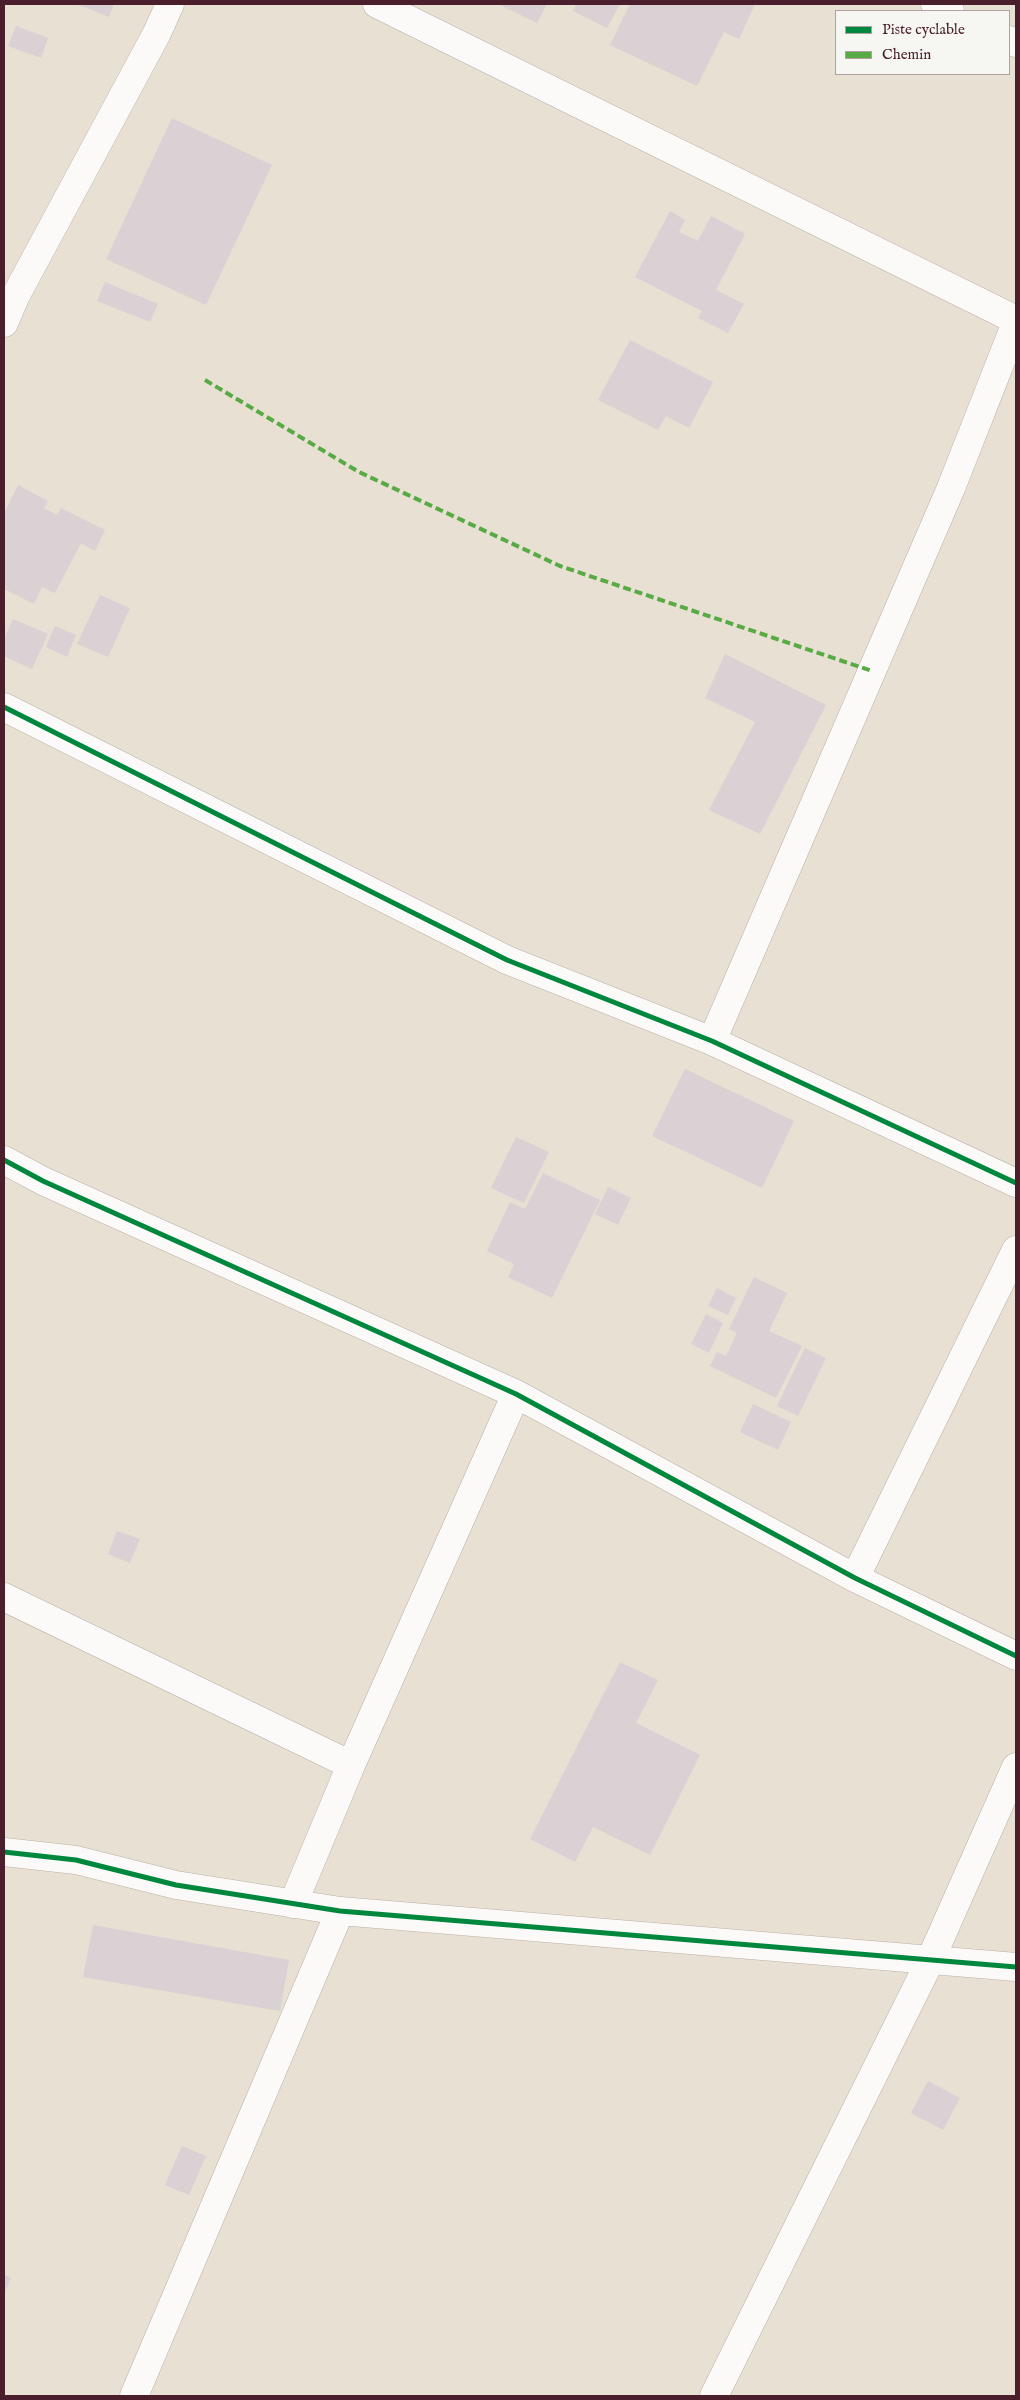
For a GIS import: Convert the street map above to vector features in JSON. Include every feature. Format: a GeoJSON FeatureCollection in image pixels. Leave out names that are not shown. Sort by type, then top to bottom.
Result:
{"type":"FeatureCollection","features":[{"type":"Feature","properties":{"kind":"street"},"geometry":{"type":"LineString","coordinates":[[4,323],[10,292],[158,33],[170,4]]}},
{"type":"Feature","properties":{"kind":"street"},"geometry":{"type":"LineString","coordinates":[[377,4],[1016,321],[951,488],[712,1041]]}},
{"type":"Feature","properties":{"kind":"street"},"geometry":{"type":"LineString","coordinates":[[934,4],[948,10]]}},
{"type":"Feature","properties":{"kind":"street"},"geometry":{"type":"LineString","coordinates":[[4,706],[507,960],[712,1041],[1016,1182]]}},
{"type":"Feature","properties":{"kind":"street"},"geometry":{"type":"LineString","coordinates":[[4,1160],[43,1181],[516,1394],[855,1578],[1016,1656]]}},
{"type":"Feature","properties":{"kind":"street"},"geometry":{"type":"LineString","coordinates":[[855,1578],[1016,1250]]}},
{"type":"Feature","properties":{"kind":"street"},"geometry":{"type":"LineString","coordinates":[[293,1904],[351,1765],[516,1394]]}},
{"type":"Feature","properties":{"kind":"street"},"geometry":{"type":"LineString","coordinates":[[4,1597],[351,1765]]}},
{"type":"Feature","properties":{"kind":"street"},"geometry":{"type":"LineString","coordinates":[[714,2396],[930,1961],[1016,1767]]}},
{"type":"Feature","properties":{"kind":"street"},"geometry":{"type":"LineString","coordinates":[[4,1852],[76,1860],[176,1885],[340,1911],[1016,1967]]}},
{"type":"Feature","properties":{"kind":"street"},"geometry":{"type":"LineString","coordinates":[[134,2396],[340,1911]]}},
{"type":"Feature","properties":{"kind":"building"},"geometry":{"type":"Polygon","coordinates":[[[77,4],[114,4],[109,17],[77,4]]]}},
{"type":"Feature","properties":{"kind":"building"},"geometry":{"type":"Polygon","coordinates":[[[498,4],[547,4],[537,23],[498,4]]]}},
{"type":"Feature","properties":{"kind":"building"},"geometry":{"type":"Polygon","coordinates":[[[576,4],[620,4],[607,28],[573,11],[576,4]]]}},
{"type":"Feature","properties":{"kind":"building"},"geometry":{"type":"Polygon","coordinates":[[[630,4],[755,4],[739,39],[724,32],[697,86],[610,45],[630,4]]]}},
{"type":"Feature","properties":{"kind":"building"},"geometry":{"type":"Polygon","coordinates":[[[16,26],[48,38],[41,58],[8,46],[16,26]]]}},
{"type":"Feature","properties":{"kind":"building"},"geometry":{"type":"Polygon","coordinates":[[[172,118],[272,165],[206,305],[106,259],[172,118]]]}},
{"type":"Feature","properties":{"kind":"building"},"geometry":{"type":"Polygon","coordinates":[[[670,211],[685,220],[679,232],[698,241],[711,216],[745,234],[716,290],[744,304],[728,333],[698,318],[702,311],[635,277],[670,211]]]}},
{"type":"Feature","properties":{"kind":"building"},"geometry":{"type":"Polygon","coordinates":[[[105,282],[158,304],[150,322],[97,301],[105,282]]]}},
{"type":"Feature","properties":{"kind":"building"},"geometry":{"type":"Polygon","coordinates":[[[630,340],[713,382],[689,428],[666,416],[658,430],[598,400],[630,340]]]}},
{"type":"Feature","properties":{"kind":"building"},"geometry":{"type":"Polygon","coordinates":[[[18,485],[48,501],[44,508],[57,515],[61,508],[105,530],[95,551],[81,543],[55,593],[42,587],[34,604],[4,589],[4,513],[18,485]]]}},
{"type":"Feature","properties":{"kind":"building"},"geometry":{"type":"Polygon","coordinates":[[[100,595],[130,608],[108,657],[77,644],[100,595]]]}},
{"type":"Feature","properties":{"kind":"building"},"geometry":{"type":"Polygon","coordinates":[[[13,619],[48,634],[32,669],[4,656],[4,639],[13,619]]]}},
{"type":"Feature","properties":{"kind":"building"},"geometry":{"type":"Polygon","coordinates":[[[55,626],[76,635],[67,657],[46,647],[55,626]]]}},
{"type":"Feature","properties":{"kind":"building"},"geometry":{"type":"Polygon","coordinates":[[[725,654],[826,705],[760,834],[709,810],[755,722],[705,698],[725,654]]]}},
{"type":"Feature","properties":{"kind":"building"},"geometry":{"type":"Polygon","coordinates":[[[685,1069],[794,1121],[762,1188],[652,1136],[685,1069]]]}},
{"type":"Feature","properties":{"kind":"building"},"geometry":{"type":"Polygon","coordinates":[[[516,1137],[549,1152],[524,1203],[491,1188],[516,1137]]]}},
{"type":"Feature","properties":{"kind":"building"},"geometry":{"type":"Polygon","coordinates":[[[543,1173],[600,1200],[552,1298],[508,1277],[514,1264],[487,1251],[510,1202],[525,1209],[543,1173]]]}},
{"type":"Feature","properties":{"kind":"building"},"geometry":{"type":"Polygon","coordinates":[[[608,1187],[631,1198],[618,1225],[595,1214],[608,1187]]]}},
{"type":"Feature","properties":{"kind":"building"},"geometry":{"type":"Polygon","coordinates":[[[754,1277],[787,1293],[769,1331],[802,1346],[776,1398],[710,1366],[717,1352],[726,1356],[737,1333],[729,1329],[754,1277]]]}},
{"type":"Feature","properties":{"kind":"building"},"geometry":{"type":"Polygon","coordinates":[[[717,1288],[736,1298],[728,1315],[708,1306],[717,1288]]]}},
{"type":"Feature","properties":{"kind":"building"},"geometry":{"type":"Polygon","coordinates":[[[706,1314],[723,1323],[709,1353],[691,1344],[706,1314]]]}},
{"type":"Feature","properties":{"kind":"building"},"geometry":{"type":"Polygon","coordinates":[[[805,1348],[826,1358],[798,1416],[777,1406],[805,1348]]]}},
{"type":"Feature","properties":{"kind":"building"},"geometry":{"type":"Polygon","coordinates":[[[753,1404],[791,1422],[778,1450],[740,1432],[753,1404]]]}},
{"type":"Feature","properties":{"kind":"building"},"geometry":{"type":"Polygon","coordinates":[[[117,1531],[140,1539],[130,1563],[108,1554],[117,1531]]]}},
{"type":"Feature","properties":{"kind":"building"},"geometry":{"type":"Polygon","coordinates":[[[620,1662],[658,1680],[636,1723],[700,1755],[650,1855],[593,1827],[575,1862],[530,1839],[620,1662]]]}},
{"type":"Feature","properties":{"kind":"building"},"geometry":{"type":"Polygon","coordinates":[[[93,1925],[289,1960],[280,2011],[83,1977],[93,1925]]]}},
{"type":"Feature","properties":{"kind":"building"},"geometry":{"type":"Polygon","coordinates":[[[928,2081],[960,2098],[943,2130],[911,2113],[928,2081]]]}},
{"type":"Feature","properties":{"kind":"building"},"geometry":{"type":"Polygon","coordinates":[[[182,2146],[206,2156],[189,2195],[165,2185],[182,2146]]]}},
{"type":"Feature","properties":{"kind":"building"},"geometry":{"type":"Polygon","coordinates":[[[4,2274],[11,2278],[4,2294],[4,2274]]]}},
{"type":"Feature","properties":{"kind":"marked path"},"geometry":{"type":"LineString","coordinates":[[205,380],[359,472],[560,566],[872,671]]}},
{"type":"Feature","properties":{"kind":"cycle path"},"geometry":{"type":"LineString","coordinates":[[4,707],[507,960],[712,1041],[1016,1183]]}},
{"type":"Feature","properties":{"kind":"cycle path"},"geometry":{"type":"LineString","coordinates":[[4,1160],[43,1181],[516,1394],[855,1578],[1016,1656]]}},
{"type":"Feature","properties":{"kind":"cycle path"},"geometry":{"type":"LineString","coordinates":[[4,1852],[76,1860],[176,1885],[340,1911],[1016,1967]]}}]}
